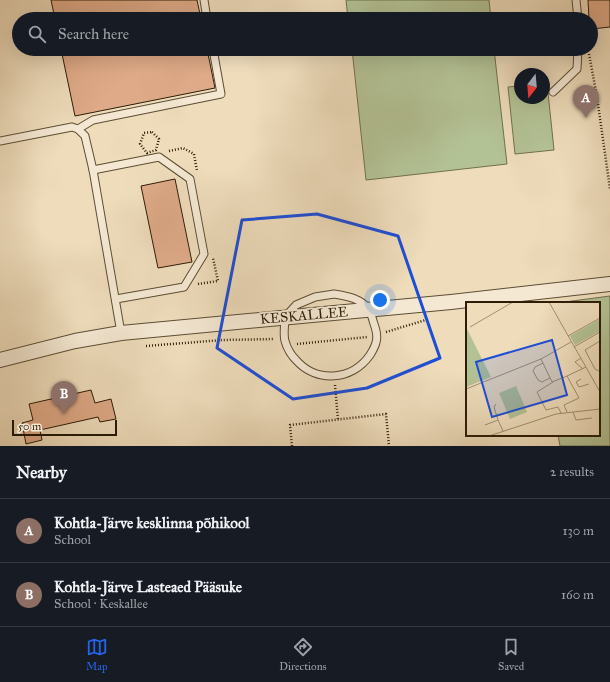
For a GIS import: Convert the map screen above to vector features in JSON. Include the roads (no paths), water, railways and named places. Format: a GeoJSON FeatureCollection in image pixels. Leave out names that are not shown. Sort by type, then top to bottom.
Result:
{"type":"FeatureCollection","features":[{"type":"Feature","properties":{"kind":"street","name":"KESKALLEE"},"geometry":{"type":"LineString","coordinates":[[0,360],[76,341],[121,333],[451,302],[610,284]]}},
{"type":"Feature","properties":{"kind":"lane"},"geometry":{"type":"LineString","coordinates":[[204,0],[206,12]]}},
{"type":"Feature","properties":{"kind":"lane"},"geometry":{"type":"LineString","coordinates":[[576,0],[577,12]]}},
{"type":"Feature","properties":{"kind":"lane"},"geometry":{"type":"LineString","coordinates":[[78,129],[93,120],[221,94],[214,56]]}},
{"type":"Feature","properties":{"kind":"lane"},"geometry":{"type":"LineString","coordinates":[[553,92],[577,69],[578,56]]}},
{"type":"Feature","properties":{"kind":"lane"},"geometry":{"type":"LineString","coordinates":[[0,140],[72,127],[78,129],[85,136],[93,170],[121,333]]}},
{"type":"Feature","properties":{"kind":"lane"},"geometry":{"type":"LineString","coordinates":[[93,170],[159,157],[190,179],[204,254],[184,287],[116,299]]}},
{"type":"Feature","properties":{"kind":"lane"},"geometry":{"type":"LineString","coordinates":[[285,317],[285,341],[291,354],[301,366],[316,374],[335,376],[346,374],[357,369],[366,362],[374,348],[378,334],[369,309]]}},
{"type":"Feature","properties":{"kind":"place","name":"Kohtla-Järve kesklinna põhikool"},"geometry":{"type":"Point","coordinates":[586,118]}},
{"type":"Feature","properties":{"kind":"place","name":"Kohtla-Järve Lasteaed Pääsuke"},"geometry":{"type":"Point","coordinates":[64,414]}}]}
